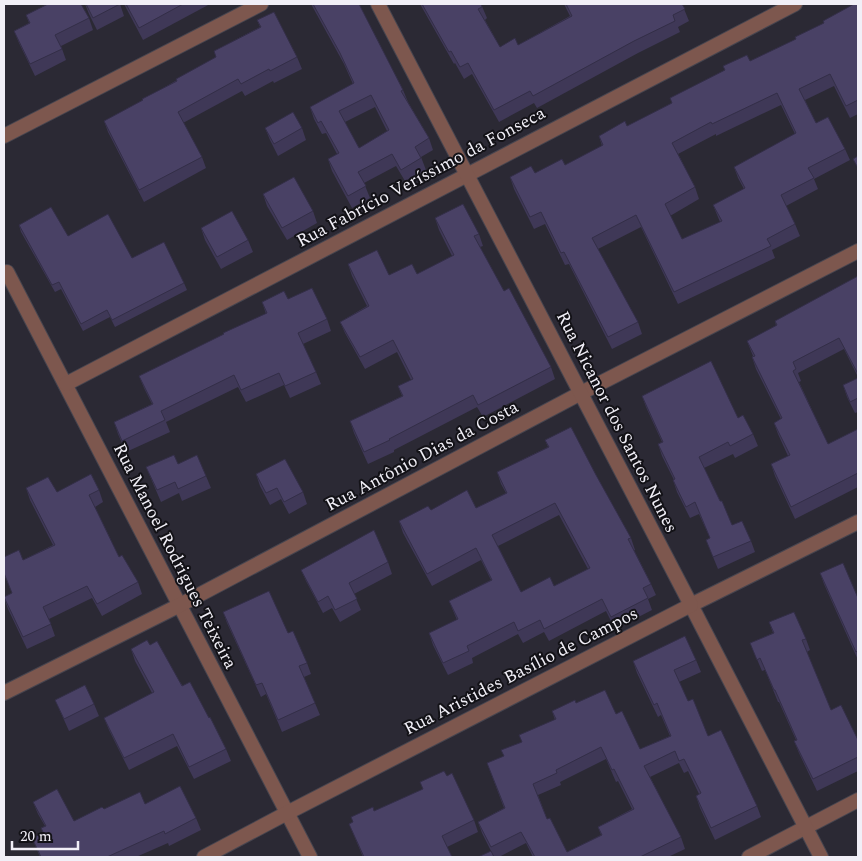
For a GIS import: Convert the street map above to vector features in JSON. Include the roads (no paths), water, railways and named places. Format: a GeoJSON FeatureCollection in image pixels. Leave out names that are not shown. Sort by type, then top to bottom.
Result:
{"type":"FeatureCollection","features":[{"type":"Feature","properties":{"kind":"street"},"geometry":{"type":"LineString","coordinates":[[4,136],[260,4]]}},
{"type":"Feature","properties":{"kind":"street","name":"Rua Nicanor dos Santos Nunes"},"geometry":{"type":"LineString","coordinates":[[378,4],[821,857]]}},
{"type":"Feature","properties":{"kind":"street","name":"Rua Fabrício Veríssimo da Fonseca"},"geometry":{"type":"LineString","coordinates":[[66,384],[795,4]]}},
{"type":"Feature","properties":{"kind":"street","name":"Rua Antônio Dias da Costa"},"geometry":{"type":"LineString","coordinates":[[4,693],[180,605],[581,393],[858,251]]}},
{"type":"Feature","properties":{"kind":"street","name":"Rua Manoel Rodrigues Teixeira"},"geometry":{"type":"LineString","coordinates":[[7,272],[310,857]]}},
{"type":"Feature","properties":{"kind":"street","name":"Rua Aristides Basílio de Campos"},"geometry":{"type":"LineString","coordinates":[[204,857],[690,605],[858,522]]}},
{"type":"Feature","properties":{"kind":"street"},"geometry":{"type":"LineString","coordinates":[[749,857],[858,800]]}}]}
